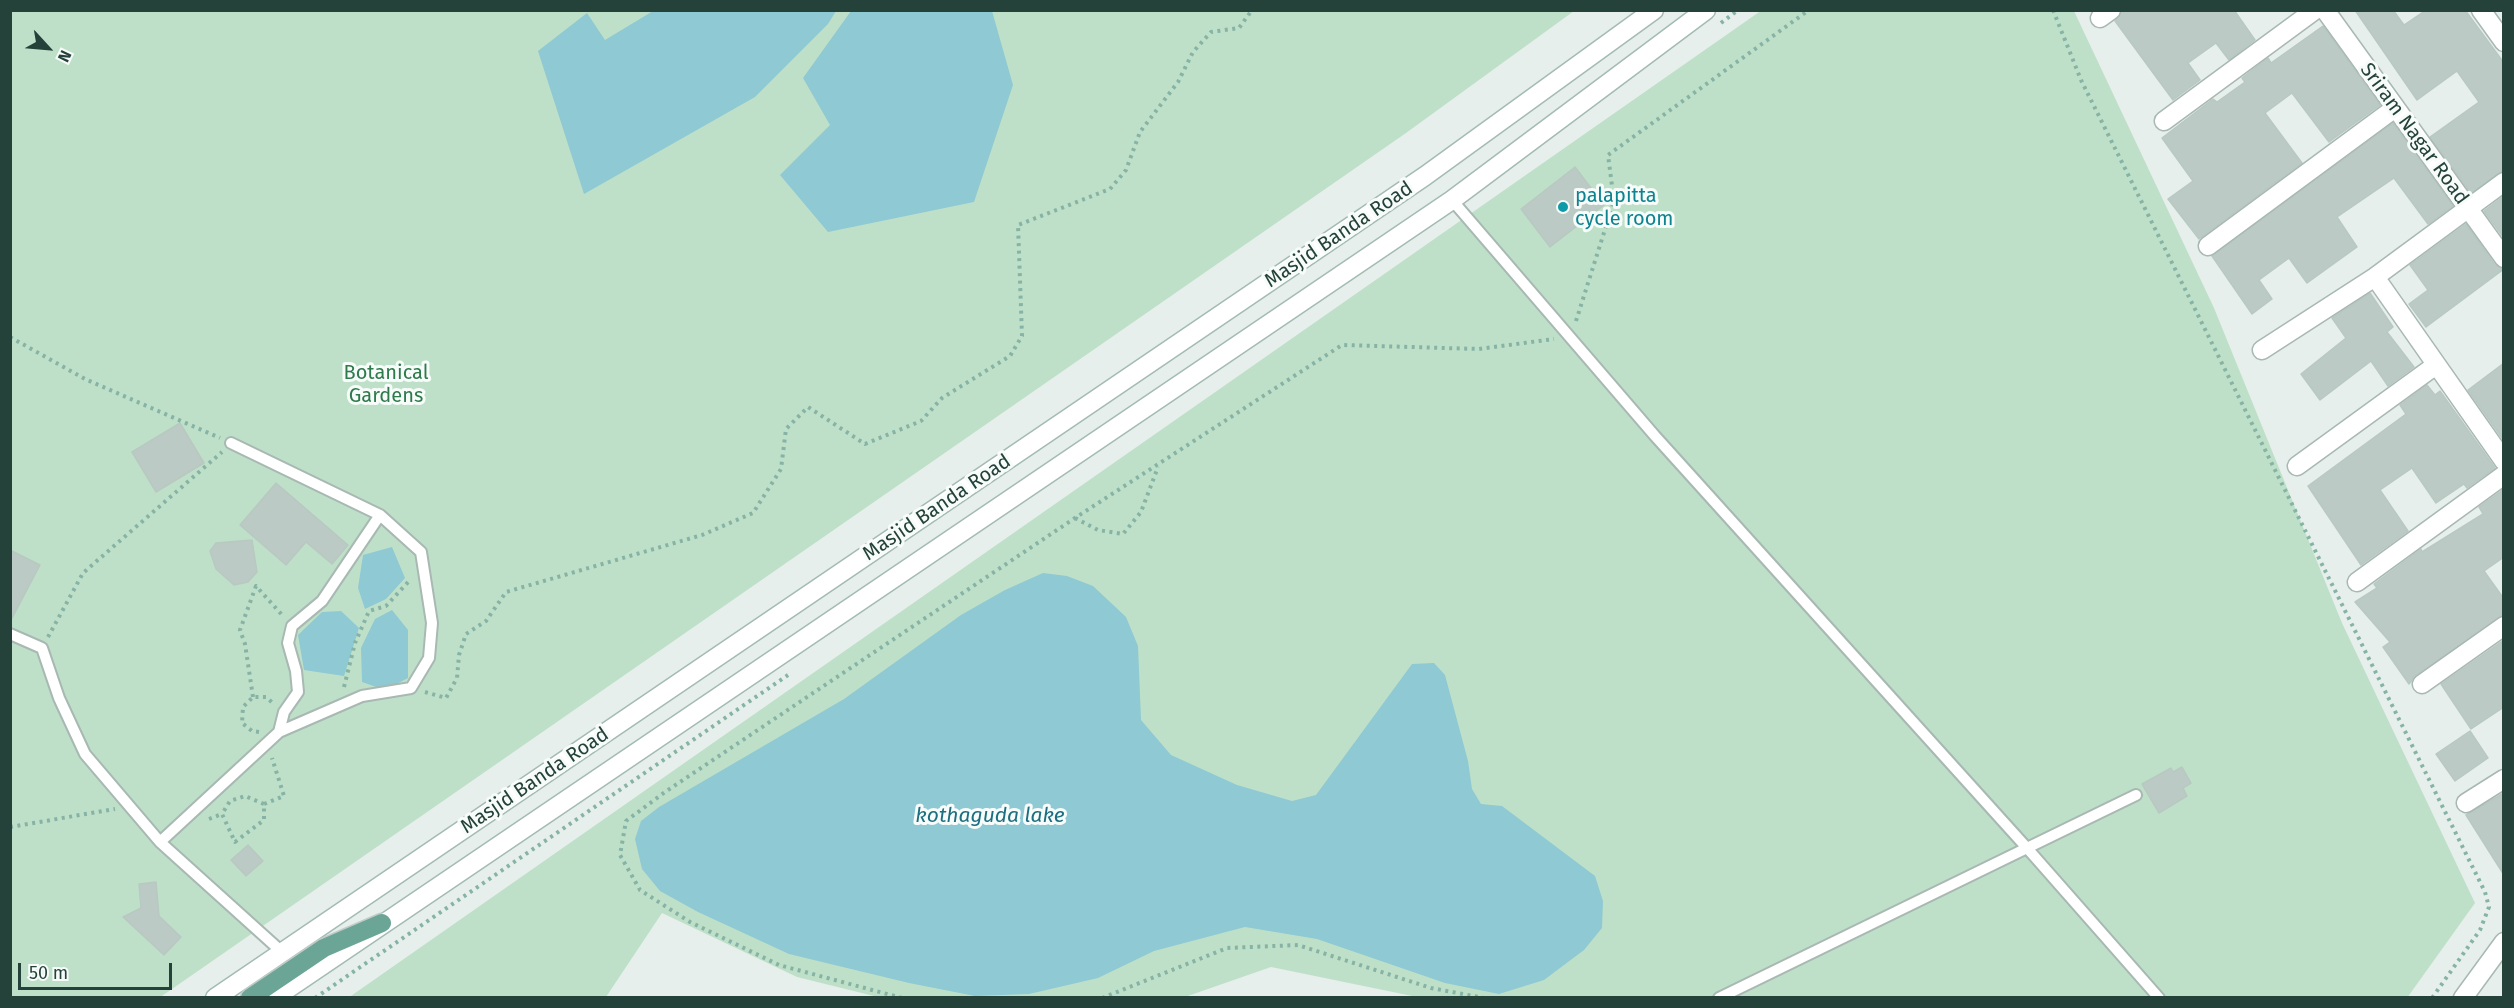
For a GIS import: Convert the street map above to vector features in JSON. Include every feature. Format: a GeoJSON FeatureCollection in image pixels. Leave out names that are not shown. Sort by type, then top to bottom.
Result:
{"type":"FeatureCollection","features":[{"type":"Feature","properties":{"kind":"main road","name":"Masjid Banda Road"},"geometry":{"type":"LineString","coordinates":[[215,998],[1415,183],[1654,10]]}},
{"type":"Feature","properties":{"kind":"main road","name":"Masjid Banda Road"},"geometry":{"type":"LineString","coordinates":[[274,998],[1452,200],[1706,10]]}},
{"type":"Feature","properties":{"kind":"main road"},"geometry":{"type":"LineString","coordinates":[[2164,121],[2315,10]]}},
{"type":"Feature","properties":{"kind":"main road","name":"Sriram Nagar Road"},"geometry":{"type":"LineString","coordinates":[[2325,10],[2504,258]]}},
{"type":"Feature","properties":{"kind":"main road"},"geometry":{"type":"LineString","coordinates":[[2481,10],[2502,36]]}},
{"type":"Feature","properties":{"kind":"main road"},"geometry":{"type":"LineString","coordinates":[[2208,246],[2396,108]]}},
{"type":"Feature","properties":{"kind":"main road"},"geometry":{"type":"LineString","coordinates":[[2262,350],[2375,276],[2504,183]]}},
{"type":"Feature","properties":{"kind":"main road"},"geometry":{"type":"LineString","coordinates":[[2375,276],[2504,461]]}},
{"type":"Feature","properties":{"kind":"main road"},"geometry":{"type":"LineString","coordinates":[[2297,466],[2436,365]]}},
{"type":"Feature","properties":{"kind":"main road"},"geometry":{"type":"LineString","coordinates":[[2356,582],[2504,475]]}},
{"type":"Feature","properties":{"kind":"main road"},"geometry":{"type":"LineString","coordinates":[[2422,684],[2504,626]]}},
{"type":"Feature","properties":{"kind":"main road"},"geometry":{"type":"LineString","coordinates":[[2466,803],[2504,779]]}},
{"type":"Feature","properties":{"kind":"main road"},"geometry":{"type":"LineString","coordinates":[[250,998],[324,948],[382,923]]}},
{"type":"Feature","properties":{"kind":"main road"},"geometry":{"type":"LineString","coordinates":[[2463,998],[2504,942]]}},
{"type":"Feature","properties":{"kind":"lane"},"geometry":{"type":"LineString","coordinates":[[1452,200],[1663,444],[2159,998]]}},
{"type":"Feature","properties":{"kind":"lane"},"geometry":{"type":"LineString","coordinates":[[160,842],[279,732],[362,696],[411,688],[429,658],[432,623],[421,552],[380,515],[231,443]]}},
{"type":"Feature","properties":{"kind":"lane"},"geometry":{"type":"LineString","coordinates":[[279,732],[284,712],[297,692],[296,671],[288,644],[292,626],[322,601],[380,515]]}},
{"type":"Feature","properties":{"kind":"lane"},"geometry":{"type":"LineString","coordinates":[[10,634],[42,648],[59,698],[85,754],[130,807],[160,842],[282,952]]}},
{"type":"Feature","properties":{"kind":"lane"},"geometry":{"type":"LineString","coordinates":[[1719,998],[2136,795]]}},
{"type":"Feature","properties":{"kind":"path"},"geometry":{"type":"LineString","coordinates":[[411,688],[447,698],[457,678],[459,655],[466,634],[486,621],[506,592],[702,535],[753,513],[781,469],[786,429],[808,406],[865,444],[921,421],[942,398],[1010,356],[1022,336],[1018,225],[1110,189],[1126,170],[1140,132],[1178,82],[1193,52],[1211,32],[1239,28],[1252,10]]}},
{"type":"Feature","properties":{"kind":"path"},"geometry":{"type":"LineString","coordinates":[[902,998],[779,965],[690,922],[640,890],[620,855],[626,821],[665,792],[1075,518],[1342,345],[1479,349],[1571,337],[1614,201],[1608,155],[1809,10]]}},
{"type":"Feature","properties":{"kind":"path"},"geometry":{"type":"LineString","coordinates":[[2053,10],[2081,80],[2486,892],[2489,907],[2480,930],[2432,998]]}},
{"type":"Feature","properties":{"kind":"path"},"geometry":{"type":"LineString","coordinates":[[10,337],[85,378],[231,443],[83,573],[42,648]]}},
{"type":"Feature","properties":{"kind":"path"},"geometry":{"type":"LineString","coordinates":[[1075,518],[1098,530],[1123,534],[1141,512],[1158,466]]}},
{"type":"Feature","properties":{"kind":"path"},"geometry":{"type":"LineString","coordinates":[[340,705],[355,643],[369,611],[387,606],[424,564]]}},
{"type":"Feature","properties":{"kind":"path"},"geometry":{"type":"LineString","coordinates":[[253,697],[245,644],[240,630],[256,586],[292,626]]}},
{"type":"Feature","properties":{"kind":"path"},"geometry":{"type":"LineString","coordinates":[[279,732],[252,732],[242,723],[243,707],[253,697],[266,697],[284,712]]}},
{"type":"Feature","properties":{"kind":"path"},"geometry":{"type":"LineString","coordinates":[[264,804],[264,820],[235,843],[222,814],[230,801],[245,796],[264,804],[284,796],[267,744]]}},
{"type":"Feature","properties":{"kind":"path"},"geometry":{"type":"LineString","coordinates":[[10,827],[130,807]]}},
{"type":"Feature","properties":{"kind":"path"},"geometry":{"type":"LineString","coordinates":[[1102,998],[1227,948],[1298,945],[1431,988],[1484,998]]}},
{"type":"Feature","properties":{"kind":"green space"},"geometry":{"type":"Polygon","coordinates":[[[1762,10],[2074,11],[2214,308],[2342,623],[2475,903],[2407,998],[1422,998],[1271,967],[1185,997],[882,998],[797,977],[662,913],[606,997],[348,998],[1762,10]]]}},
{"type":"Feature","properties":{"kind":"green space","name":"Botanical Gardens"},"geometry":{"type":"Polygon","coordinates":[[[10,11],[1574,11],[1406,133],[159,998],[11,997],[10,11]]]}},
{"type":"Feature","properties":{"kind":"water"},"geometry":{"type":"Polygon","coordinates":[[[653,11],[836,11],[828,24],[755,97],[584,194],[538,51],[587,13],[605,40],[653,11]]]}},
{"type":"Feature","properties":{"kind":"water"},"geometry":{"type":"Polygon","coordinates":[[[851,11],[992,11],[1013,85],[974,202],[828,232],[780,175],[830,125],[803,78],[851,11]]]}},
{"type":"Feature","properties":{"kind":"water"},"geometry":{"type":"Polygon","coordinates":[[[392,547],[405,578],[386,599],[365,609],[358,588],[363,555],[392,547]]]}},
{"type":"Feature","properties":{"kind":"water","name":"kothaguda lake"},"geometry":{"type":"Polygon","coordinates":[[[1043,573],[1067,576],[1093,586],[1126,617],[1138,646],[1141,720],[1171,755],[1237,785],[1292,801],[1316,795],[1412,664],[1434,663],[1445,675],[1468,761],[1472,789],[1481,804],[1502,806],[1595,876],[1603,901],[1602,928],[1584,950],[1544,980],[1499,994],[1445,983],[1317,939],[1245,927],[1154,951],[1098,978],[1029,994],[975,996],[909,983],[789,954],[698,912],[660,891],[642,869],[635,839],[641,821],[659,807],[844,699],[961,615],[1005,590],[1043,573]]]}},
{"type":"Feature","properties":{"kind":"water"},"geometry":{"type":"Polygon","coordinates":[[[392,610],[408,630],[408,678],[385,690],[362,682],[361,648],[375,619],[392,610]]]}},
{"type":"Feature","properties":{"kind":"water"},"geometry":{"type":"Polygon","coordinates":[[[341,611],[359,628],[344,676],[304,670],[298,635],[322,612],[341,611]]]}},
{"type":"Feature","properties":{"kind":"building"},"geometry":{"type":"Polygon","coordinates":[[[2122,10],[2234,10],[2255,40],[2229,60],[2216,43],[2188,63],[2200,80],[2173,100],[2115,21],[2122,10]]]}},
{"type":"Feature","properties":{"kind":"building"},"geometry":{"type":"Polygon","coordinates":[[[2355,10],[2393,10],[2404,25],[2426,10],[2465,10],[2504,63],[2504,171],[2471,193],[2430,137],[2479,102],[2457,71],[2417,100],[2355,10]]]}},
{"type":"Feature","properties":{"kind":"building"},"geometry":{"type":"Polygon","coordinates":[[[2323,26],[2380,105],[2329,142],[2292,93],[2265,113],[2302,163],[2199,239],[2168,199],[2193,181],[2162,138],[2213,99],[2217,102],[2245,82],[2242,78],[2268,58],[2271,63],[2323,26]]]}},
{"type":"Feature","properties":{"kind":"building"},"geometry":{"type":"Polygon","coordinates":[[[2393,123],[2453,206],[2428,224],[2394,178],[2337,217],[2357,247],[2307,283],[2289,258],[2259,280],[2272,299],[2252,314],[2212,256],[2393,123]]]}},
{"type":"Feature","properties":{"kind":"building","name":"palapitta cycle room"},"geometry":{"type":"Polygon","coordinates":[[[1575,167],[1604,205],[1550,247],[1521,209],[1575,167]]]}},
{"type":"Feature","properties":{"kind":"building"},"geometry":{"type":"Polygon","coordinates":[[[2504,196],[2504,238],[2484,211],[2504,196]]]}},
{"type":"Feature","properties":{"kind":"building"},"geometry":{"type":"Polygon","coordinates":[[[2466,224],[2495,265],[2504,269],[2426,327],[2409,304],[2428,290],[2410,265],[2466,224]]]}},
{"type":"Feature","properties":{"kind":"building"},"geometry":{"type":"Polygon","coordinates":[[[2370,293],[2393,327],[2387,332],[2414,367],[2388,386],[2371,361],[2320,400],[2301,374],[2346,338],[2332,318],[2370,293]]]}},
{"type":"Feature","properties":{"kind":"building"},"geometry":{"type":"Polygon","coordinates":[[[2504,363],[2504,441],[2468,390],[2504,363]]]}},
{"type":"Feature","properties":{"kind":"building"},"geometry":{"type":"Polygon","coordinates":[[[2427,385],[2435,395],[2440,391],[2495,468],[2467,488],[2464,484],[2436,503],[2412,468],[2380,490],[2408,531],[2361,565],[2308,486],[2406,414],[2400,405],[2427,385]]]}},
{"type":"Feature","properties":{"kind":"building"},"geometry":{"type":"Polygon","coordinates":[[[180,423],[204,463],[156,492],[132,452],[180,423]]]}},
{"type":"Feature","properties":{"kind":"building"},"geometry":{"type":"Polygon","coordinates":[[[276,483],[348,545],[332,564],[306,542],[286,565],[240,525],[276,483]]]}},
{"type":"Feature","properties":{"kind":"building"},"geometry":{"type":"Polygon","coordinates":[[[2504,489],[2504,557],[2484,571],[2504,599],[2504,615],[2416,675],[2409,684],[2383,647],[2390,642],[2355,602],[2377,588],[2374,584],[2421,549],[2422,552],[2483,514],[2479,507],[2504,489]]]}},
{"type":"Feature","properties":{"kind":"building"},"geometry":{"type":"Polygon","coordinates":[[[252,540],[257,572],[248,582],[234,585],[216,569],[210,551],[216,543],[252,540]]]}},
{"type":"Feature","properties":{"kind":"building"},"geometry":{"type":"Polygon","coordinates":[[[10,550],[40,565],[10,622],[10,550]]]}},
{"type":"Feature","properties":{"kind":"building"},"geometry":{"type":"Polygon","coordinates":[[[2504,640],[2504,707],[2471,729],[2441,684],[2504,640]]]}},
{"type":"Feature","properties":{"kind":"building"},"geometry":{"type":"Polygon","coordinates":[[[2470,731],[2488,758],[2455,781],[2436,754],[2470,731]]]}},
{"type":"Feature","properties":{"kind":"building"},"geometry":{"type":"Polygon","coordinates":[[[2182,767],[2191,783],[2183,788],[2187,796],[2159,813],[2142,784],[2171,768],[2173,772],[2182,767]]]}},
{"type":"Feature","properties":{"kind":"building"},"geometry":{"type":"Polygon","coordinates":[[[2504,793],[2504,875],[2466,815],[2504,793]]]}},
{"type":"Feature","properties":{"kind":"building"},"geometry":{"type":"Polygon","coordinates":[[[248,845],[263,861],[246,876],[231,860],[248,845]]]}},
{"type":"Feature","properties":{"kind":"building"},"geometry":{"type":"Polygon","coordinates":[[[156,882],[159,916],[181,937],[164,955],[123,917],[141,908],[139,884],[156,882]]]}},
{"type":"Feature","properties":{"kind":"place","name":"palapitta cycle room"},"geometry":{"type":"Point","coordinates":[1563,207]}}]}
